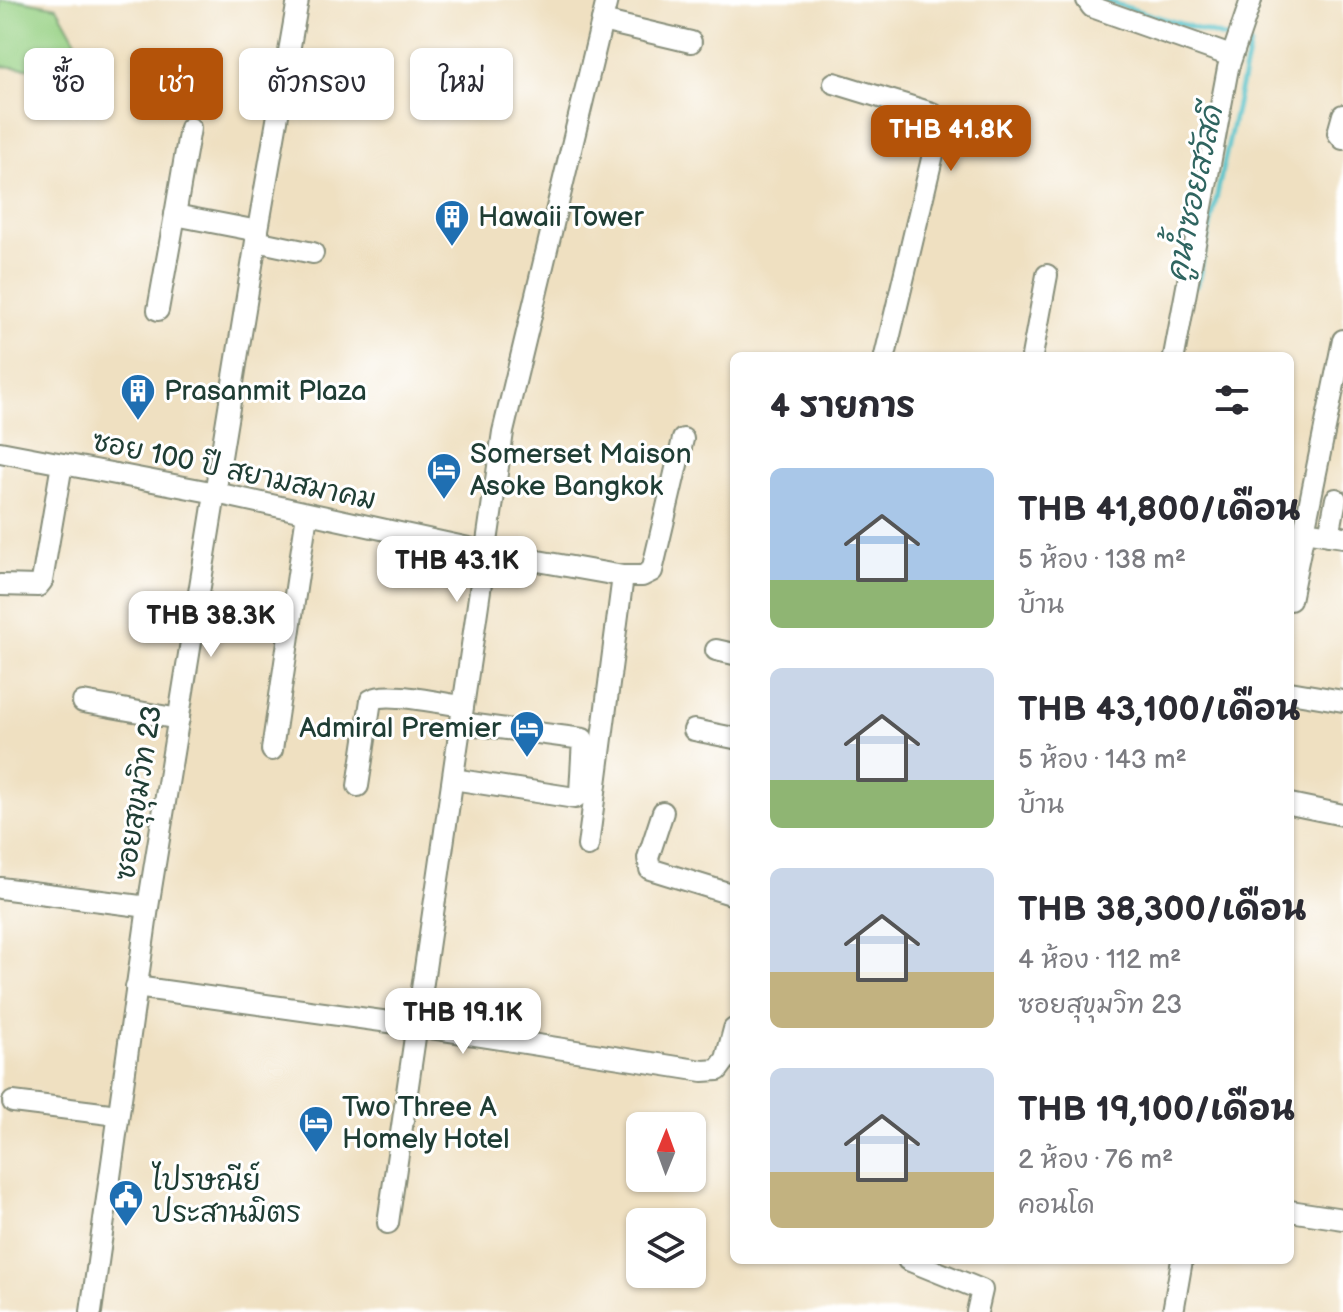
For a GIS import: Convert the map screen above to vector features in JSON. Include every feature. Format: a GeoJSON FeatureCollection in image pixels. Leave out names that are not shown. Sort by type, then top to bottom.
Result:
{"type":"FeatureCollection","features":[{"type":"Feature","properties":{"kind":"street","name":"ซอยสุขุมวิท 23"},"geometry":{"type":"LineString","coordinates":[[91,1312],[147,914],[298,0]]}},
{"type":"Feature","properties":{"kind":"street"},"geometry":{"type":"LineString","coordinates":[[388,1223],[503,432],[607,0]]}},
{"type":"Feature","properties":{"kind":"street"},"geometry":{"type":"LineString","coordinates":[[1087,0],[1092,7],[1231,56]]}},
{"type":"Feature","properties":{"kind":"street"},"geometry":{"type":"LineString","coordinates":[[1175,352],[1231,56],[1251,0]]}},
{"type":"Feature","properties":{"kind":"street"},"geometry":{"type":"LineString","coordinates":[[602,21],[691,42]]}},
{"type":"Feature","properties":{"kind":"street"},"geometry":{"type":"LineString","coordinates":[[834,83],[932,113],[940,125],[886,352]]}},
{"type":"Feature","properties":{"kind":"street"},"geometry":{"type":"LineString","coordinates":[[1343,115],[1338,133],[1343,139]]}},
{"type":"Feature","properties":{"kind":"street"},"geometry":{"type":"LineString","coordinates":[[158,310],[190,128]]}},
{"type":"Feature","properties":{"kind":"street"},"geometry":{"type":"LineString","coordinates":[[175,215],[313,253]]}},
{"type":"Feature","properties":{"kind":"street"},"geometry":{"type":"LineString","coordinates":[[1033,352],[1047,275]]}},
{"type":"Feature","properties":{"kind":"street"},"geometry":{"type":"LineString","coordinates":[[1294,565],[1338,387],[1343,340]]}},
{"type":"Feature","properties":{"kind":"street"},"geometry":{"type":"LineString","coordinates":[[588,846],[623,576],[642,576],[652,571],[683,439]]}},
{"type":"Feature","properties":{"kind":"street","name":"ซอย 100 ปี สยามสมาคม"},"geometry":{"type":"LineString","coordinates":[[0,452],[216,493],[487,552],[623,576]]}},
{"type":"Feature","properties":{"kind":"street"},"geometry":{"type":"LineString","coordinates":[[0,585],[29,588],[38,586],[42,581],[62,464]]}},
{"type":"Feature","properties":{"kind":"street"},"geometry":{"type":"LineString","coordinates":[[1299,536],[1336,536],[1336,499]]}},
{"type":"Feature","properties":{"kind":"street"},"geometry":{"type":"LineString","coordinates":[[272,750],[307,514]]}},
{"type":"Feature","properties":{"kind":"street"},"geometry":{"type":"LineString","coordinates":[[1294,693],[1343,701]]}},
{"type":"Feature","properties":{"kind":"street"},"geometry":{"type":"LineString","coordinates":[[358,786],[371,700],[377,696],[580,737],[585,742],[580,793],[575,798],[453,779]]}},
{"type":"Feature","properties":{"kind":"street"},"geometry":{"type":"LineString","coordinates":[[83,702],[179,719]]}},
{"type":"Feature","properties":{"kind":"street"},"geometry":{"type":"LineString","coordinates":[[694,730],[730,737]]}},
{"type":"Feature","properties":{"kind":"street"},"geometry":{"type":"LineString","coordinates":[[1294,805],[1343,815]]}},
{"type":"Feature","properties":{"kind":"street"},"geometry":{"type":"LineString","coordinates":[[663,812],[648,858],[650,869],[730,894]]}},
{"type":"Feature","properties":{"kind":"street"},"geometry":{"type":"LineString","coordinates":[[0,888],[147,914]]}},
{"type":"Feature","properties":{"kind":"street"},"geometry":{"type":"LineString","coordinates":[[0,900],[147,914]]}},
{"type":"Feature","properties":{"kind":"street"},"geometry":{"type":"LineString","coordinates":[[136,987],[418,1026],[703,1071],[718,1070],[730,1061]]}},
{"type":"Feature","properties":{"kind":"street"},"geometry":{"type":"LineString","coordinates":[[13,1102],[118,1115]]}},
{"type":"Feature","properties":{"kind":"street"},"geometry":{"type":"LineString","coordinates":[[1294,1212],[1343,1219]]}},
{"type":"Feature","properties":{"kind":"street"},"geometry":{"type":"LineString","coordinates":[[918,1264],[982,1290],[977,1312]]}},
{"type":"Feature","properties":{"kind":"street"},"geometry":{"type":"LineString","coordinates":[[1173,1312],[1181,1264]]}},
{"type":"Feature","properties":{"kind":"green space"},"geometry":{"type":"Polygon","coordinates":[[[0,0],[20,0],[57,7],[80,48],[24,48],[24,68],[0,66],[0,0]]]}},
{"type":"Feature","properties":{"kind":"waterway","name":"คูน้ำซอยสวัสดี"},"geometry":{"type":"LineString","coordinates":[[1102,0],[1230,39]]}},
{"type":"Feature","properties":{"kind":"waterway","name":"คูน้ำซอยสวัสดี"},"geometry":{"type":"LineString","coordinates":[[1197,286],[1250,45],[1246,44]]}},
{"type":"Feature","properties":{"kind":"place","name":"Hawaii Tower"},"geometry":{"type":"Point","coordinates":[452,248]}},
{"type":"Feature","properties":{"kind":"place","name":"Prasanmit Plaza"},"geometry":{"type":"Point","coordinates":[138,422]}},
{"type":"Feature","properties":{"kind":"place","name":"Somerset Maison Asoke Bangkok"},"geometry":{"type":"Point","coordinates":[444,501]}},
{"type":"Feature","properties":{"kind":"place","name":"Admiral Premier"},"geometry":{"type":"Point","coordinates":[527,759]}},
{"type":"Feature","properties":{"kind":"place","name":"Two Three A Homely Hotel"},"geometry":{"type":"Point","coordinates":[316,1154]}},
{"type":"Feature","properties":{"kind":"place","name":"ไปรษณีย์ ประสานมิตร"},"geometry":{"type":"Point","coordinates":[126,1228]}}]}
